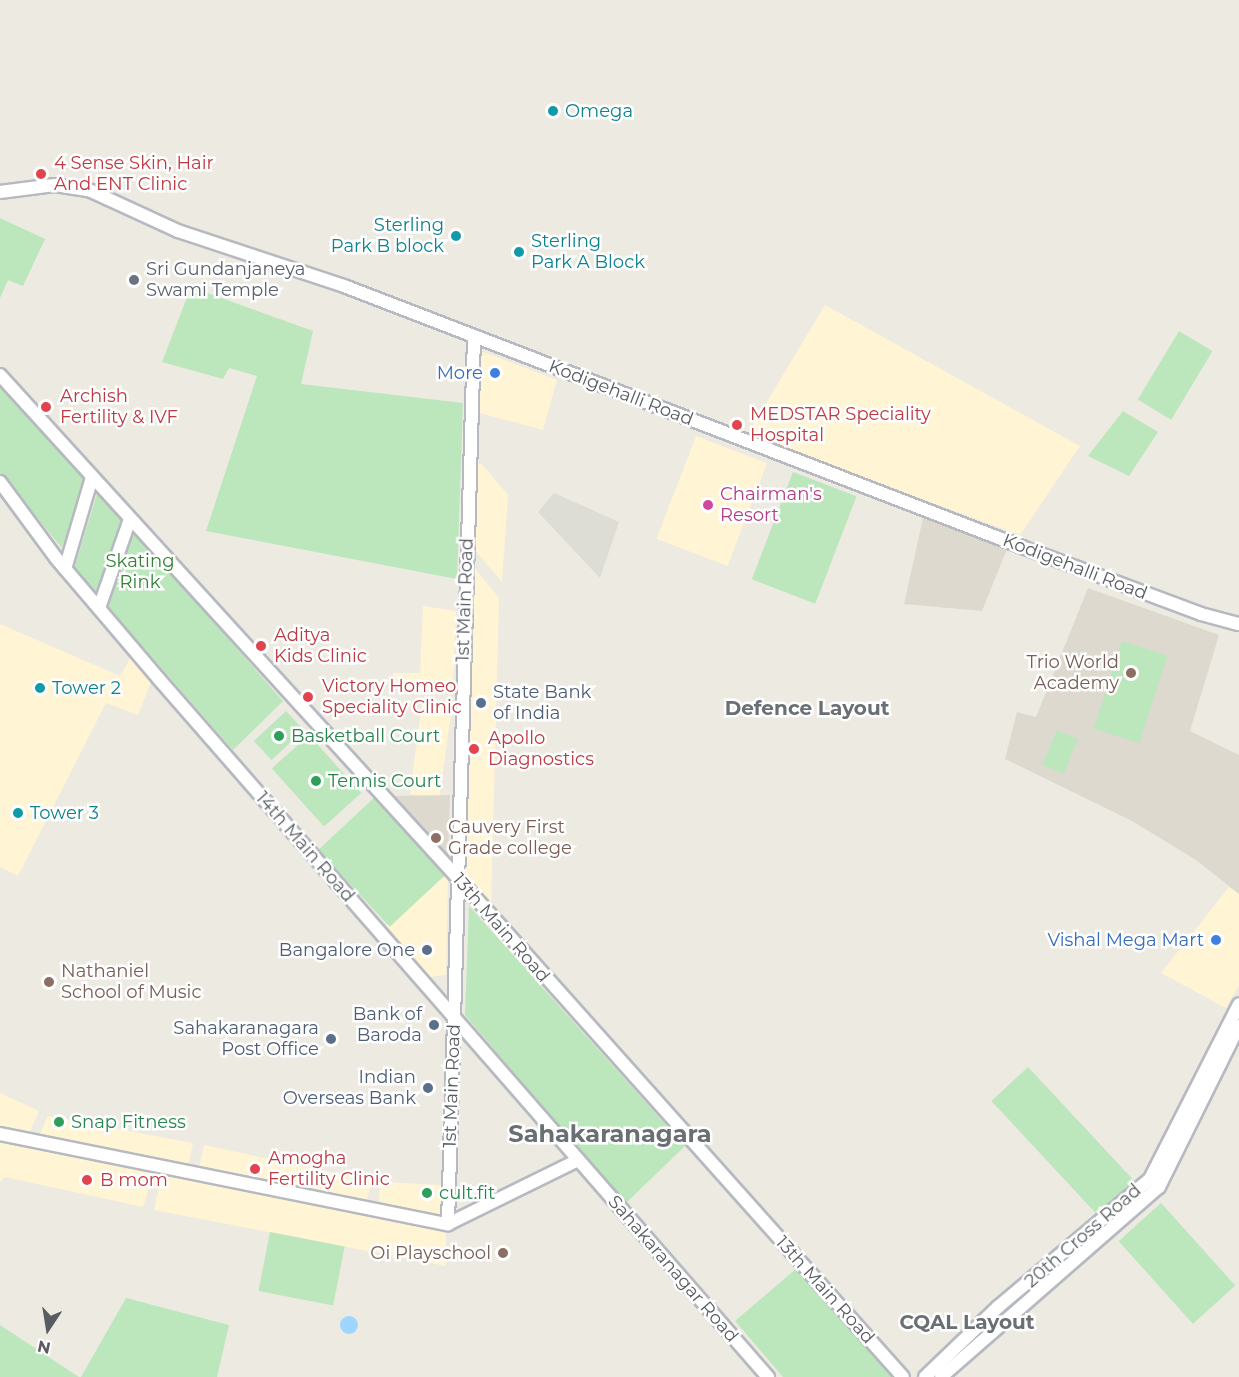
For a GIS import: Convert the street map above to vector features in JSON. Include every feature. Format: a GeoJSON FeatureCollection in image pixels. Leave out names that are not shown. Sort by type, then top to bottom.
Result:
{"type":"FeatureCollection","features":[{"type":"Feature","properties":{"kind":"street","name":"Kodigehalli Road"},"geometry":{"type":"LineString","coordinates":[[0,192],[55,185],[77,187],[178,231],[344,286],[1033,551],[1195,612],[1239,624]]}},
{"type":"Feature","properties":{"kind":"street","name":"1st Main Road"},"geometry":{"type":"LineString","coordinates":[[448,1224],[456,876],[474,336]]}},
{"type":"Feature","properties":{"kind":"street","name":"13th Main Road"},"geometry":{"type":"LineString","coordinates":[[0,375],[456,876],[903,1377]]}},
{"type":"Feature","properties":{"kind":"street"},"geometry":{"type":"LineString","coordinates":[[65,569],[92,477]]}},
{"type":"Feature","properties":{"kind":"street","name":"14th Main Road"},"geometry":{"type":"LineString","coordinates":[[0,482],[65,569],[158,678],[454,1014]]}},
{"type":"Feature","properties":{"kind":"street"},"geometry":{"type":"LineString","coordinates":[[99,608],[129,519]]}},
{"type":"Feature","properties":{"kind":"street","name":"20th Cross Road"},"geometry":{"type":"LineString","coordinates":[[925,1377],[998,1307],[1149,1179],[1239,1005]]}},
{"type":"Feature","properties":{"kind":"street","name":"Sahakaranagar Road"},"geometry":{"type":"LineString","coordinates":[[454,1014],[768,1377]]}},
{"type":"Feature","properties":{"kind":"street","name":"20th Cross Road"},"geometry":{"type":"LineString","coordinates":[[941,1377],[1159,1187],[1239,1026]]}},
{"type":"Feature","properties":{"kind":"street"},"geometry":{"type":"LineString","coordinates":[[0,1134],[448,1224],[578,1160]]}},
{"type":"Feature","properties":{"kind":"shaded area"},"geometry":{"type":"Polygon","coordinates":[[[825,305],[1080,446],[1020,535],[747,435],[825,305]]]}},
{"type":"Feature","properties":{"kind":"shaded area"},"geometry":{"type":"Polygon","coordinates":[[[481,351],[557,380],[543,430],[476,412],[481,351]]]}},
{"type":"Feature","properties":{"kind":"shaded area","name":"Chairman's Resort"},"geometry":{"type":"Polygon","coordinates":[[[696,436],[767,463],[728,566],[657,539],[696,436]]]}},
{"type":"Feature","properties":{"kind":"shaded area"},"geometry":{"type":"Polygon","coordinates":[[[481,463],[508,495],[502,582],[475,550],[476,466],[481,463]]]}},
{"type":"Feature","properties":{"kind":"shaded area"},"geometry":{"type":"Polygon","coordinates":[[[554,493],[619,522],[600,578],[538,512],[554,493]]]}},
{"type":"Feature","properties":{"kind":"shaded area"},"geometry":{"type":"Polygon","coordinates":[[[923,518],[1007,549],[982,611],[904,604],[923,518]]]}},
{"type":"Feature","properties":{"kind":"shaded area"},"geometry":{"type":"Polygon","coordinates":[[[474,567],[499,598],[491,910],[465,878],[474,567]]]}},
{"type":"Feature","properties":{"kind":"shaded area","name":"Trio World Academy"},"geometry":{"type":"Polygon","coordinates":[[[1088,588],[1219,635],[1190,731],[1239,755],[1239,894],[1196,860],[1132,821],[1005,759],[1017,712],[1036,717],[1088,588]]]}},
{"type":"Feature","properties":{"kind":"shaded area"},"geometry":{"type":"Polygon","coordinates":[[[423,606],[456,611],[453,692],[392,687],[393,673],[420,673],[423,606]]]}},
{"type":"Feature","properties":{"kind":"shaded area"},"geometry":{"type":"Polygon","coordinates":[[[0,624],[120,676],[133,654],[153,677],[138,715],[106,703],[18,876],[0,867],[0,624]]]}},
{"type":"Feature","properties":{"kind":"shaded area"},"geometry":{"type":"Polygon","coordinates":[[[423,698],[453,702],[439,798],[410,794],[423,698]]]}},
{"type":"Feature","properties":{"kind":"shaded area"},"geometry":{"type":"Polygon","coordinates":[[[450,795],[448,860],[392,796],[450,795]]]}},
{"type":"Feature","properties":{"kind":"shaded area","name":"Bangalore One"},"geometry":{"type":"Polygon","coordinates":[[[448,873],[446,975],[430,977],[386,925],[448,873]]]}},
{"type":"Feature","properties":{"kind":"shaded area"},"geometry":{"type":"Polygon","coordinates":[[[1229,887],[1239,894],[1239,985],[1226,1008],[1161,973],[1229,887]]]}},
{"type":"Feature","properties":{"kind":"shaded area"},"geometry":{"type":"Polygon","coordinates":[[[0,1093],[39,1111],[29,1134],[0,1128],[0,1093]]]}},
{"type":"Feature","properties":{"kind":"shaded area"},"geometry":{"type":"Polygon","coordinates":[[[48,1116],[193,1143],[188,1167],[39,1136],[48,1116]]]}},
{"type":"Feature","properties":{"kind":"shaded area"},"geometry":{"type":"Polygon","coordinates":[[[0,1140],[154,1172],[143,1207],[5,1177],[0,1182],[0,1140]]]}},
{"type":"Feature","properties":{"kind":"shaded area"},"geometry":{"type":"Polygon","coordinates":[[[204,1145],[371,1181],[366,1205],[199,1169],[204,1145]]]}},
{"type":"Feature","properties":{"kind":"shaded area"},"geometry":{"type":"Polygon","coordinates":[[[162,1173],[446,1232],[446,1266],[154,1210],[162,1173]]]}},
{"type":"Feature","properties":{"kind":"shaded area"},"geometry":{"type":"Polygon","coordinates":[[[380,1182],[442,1185],[444,1219],[379,1206],[380,1182]]]}},
{"type":"Feature","properties":{"kind":"green space"},"geometry":{"type":"Polygon","coordinates":[[[0,218],[45,239],[23,286],[8,280],[0,298],[0,218]]]}},
{"type":"Feature","properties":{"kind":"green space"},"geometry":{"type":"Polygon","coordinates":[[[191,287],[313,331],[301,384],[463,403],[457,579],[206,531],[257,376],[229,368],[223,379],[162,362],[191,287]]]}},
{"type":"Feature","properties":{"kind":"green space"},"geometry":{"type":"Polygon","coordinates":[[[1179,331],[1212,351],[1171,420],[1138,400],[1179,331]]]}},
{"type":"Feature","properties":{"kind":"green space"},"geometry":{"type":"Polygon","coordinates":[[[0,379],[87,478],[62,548],[0,473],[0,379]]]}},
{"type":"Feature","properties":{"kind":"green space"},"geometry":{"type":"Polygon","coordinates":[[[1123,411],[1158,432],[1129,476],[1088,456],[1123,411]]]}},
{"type":"Feature","properties":{"kind":"green space"},"geometry":{"type":"Polygon","coordinates":[[[793,472],[856,496],[815,604],[752,579],[793,472]]]}},
{"type":"Feature","properties":{"kind":"green space"},"geometry":{"type":"Polygon","coordinates":[[[98,490],[125,520],[99,597],[74,569],[98,490]]]}},
{"type":"Feature","properties":{"kind":"green space","name":"Skating Rink"},"geometry":{"type":"Polygon","coordinates":[[[132,529],[283,701],[233,750],[105,604],[132,529]]]}},
{"type":"Feature","properties":{"kind":"green space"},"geometry":{"type":"Polygon","coordinates":[[[1122,641],[1168,656],[1139,743],[1094,728],[1122,641]]]}},
{"type":"Feature","properties":{"kind":"green space","name":"Basketball Court"},"geometry":{"type":"Polygon","coordinates":[[[286,711],[304,730],[272,760],[254,741],[286,711]]]}},
{"type":"Feature","properties":{"kind":"green space"},"geometry":{"type":"Polygon","coordinates":[[[1057,730],[1078,739],[1063,774],[1042,765],[1057,730]]]}},
{"type":"Feature","properties":{"kind":"green space","name":"Tennis Court"},"geometry":{"type":"Polygon","coordinates":[[[309,735],[361,793],[324,826],[272,768],[309,735]]]}},
{"type":"Feature","properties":{"kind":"green space"},"geometry":{"type":"Polygon","coordinates":[[[376,796],[448,873],[390,927],[318,850],[376,796]]]}},
{"type":"Feature","properties":{"kind":"green space"},"geometry":{"type":"Polygon","coordinates":[[[469,906],[685,1146],[625,1204],[465,1015],[469,906]]]}},
{"type":"Feature","properties":{"kind":"green space"},"geometry":{"type":"Polygon","coordinates":[[[1028,1067],[1136,1183],[1099,1217],[991,1101],[1028,1067]]]}},
{"type":"Feature","properties":{"kind":"green space"},"geometry":{"type":"Polygon","coordinates":[[[1161,1203],[1235,1285],[1193,1324],[1119,1241],[1161,1203]]]}},
{"type":"Feature","properties":{"kind":"green space"},"geometry":{"type":"Polygon","coordinates":[[[270,1232],[345,1247],[333,1305],[259,1291],[270,1232]]]}},
{"type":"Feature","properties":{"kind":"green space"},"geometry":{"type":"Polygon","coordinates":[[[797,1268],[892,1377],[783,1377],[735,1321],[797,1268]]]}},
{"type":"Feature","properties":{"kind":"green space"},"geometry":{"type":"Polygon","coordinates":[[[126,1298],[229,1325],[217,1377],[81,1377],[126,1298]]]}},
{"type":"Feature","properties":{"kind":"green space"},"geometry":{"type":"Polygon","coordinates":[[[0,1325],[79,1377],[0,1377],[0,1325]]]}},
{"type":"Feature","properties":{"kind":"water"},"geometry":{"type":"Polygon","coordinates":[[[349,1316],[355,1319],[358,1325],[355,1331],[349,1334],[343,1331],[340,1325],[343,1319],[349,1316]]]}},
{"type":"Feature","properties":{"kind":"place","name":"Omega"},"geometry":{"type":"Point","coordinates":[553,111]}},
{"type":"Feature","properties":{"kind":"place","name":"4 Sense Skin, Hair And ENT Clinic"},"geometry":{"type":"Point","coordinates":[41,174]}},
{"type":"Feature","properties":{"kind":"place","name":"Sterling Park B block"},"geometry":{"type":"Point","coordinates":[456,236]}},
{"type":"Feature","properties":{"kind":"place","name":"Sterling Park A Block"},"geometry":{"type":"Point","coordinates":[519,252]}},
{"type":"Feature","properties":{"kind":"place","name":"Sri Gundanjaneya Swami Temple"},"geometry":{"type":"Point","coordinates":[134,280]}},
{"type":"Feature","properties":{"kind":"place","name":"More"},"geometry":{"type":"Point","coordinates":[495,373]}},
{"type":"Feature","properties":{"kind":"place","name":"Archish Fertility & IVF"},"geometry":{"type":"Point","coordinates":[46,407]}},
{"type":"Feature","properties":{"kind":"place","name":"MEDSTAR Speciality Hospital"},"geometry":{"type":"Point","coordinates":[737,425]}},
{"type":"Feature","properties":{"kind":"place","name":"Chairman's Resort"},"geometry":{"type":"Point","coordinates":[708,505]}},
{"type":"Feature","properties":{"kind":"place","name":"Aditya Kids Clinic"},"geometry":{"type":"Point","coordinates":[261,646]}},
{"type":"Feature","properties":{"kind":"place","name":"Trio World Academy"},"geometry":{"type":"Point","coordinates":[1131,673]}},
{"type":"Feature","properties":{"kind":"place","name":"Tower 2"},"geometry":{"type":"Point","coordinates":[40,688]}},
{"type":"Feature","properties":{"kind":"place","name":"Victory Homeo Speciality Clinic"},"geometry":{"type":"Point","coordinates":[308,697]}},
{"type":"Feature","properties":{"kind":"place","name":"State Bank of India"},"geometry":{"type":"Point","coordinates":[481,703]}},
{"type":"Feature","properties":{"kind":"place","name":"Basketball Court"},"geometry":{"type":"Point","coordinates":[279,736]}},
{"type":"Feature","properties":{"kind":"place","name":"Apollo Diagnostics"},"geometry":{"type":"Point","coordinates":[474,749]}},
{"type":"Feature","properties":{"kind":"place","name":"Tennis Court"},"geometry":{"type":"Point","coordinates":[316,781]}},
{"type":"Feature","properties":{"kind":"place","name":"Tower 3"},"geometry":{"type":"Point","coordinates":[18,813]}},
{"type":"Feature","properties":{"kind":"place","name":"Cauvery First Grade college"},"geometry":{"type":"Point","coordinates":[436,838]}},
{"type":"Feature","properties":{"kind":"place","name":"Vishal Mega Mart"},"geometry":{"type":"Point","coordinates":[1216,940]}},
{"type":"Feature","properties":{"kind":"place","name":"Bangalore One"},"geometry":{"type":"Point","coordinates":[427,950]}},
{"type":"Feature","properties":{"kind":"place","name":"Nathaniel School of Music"},"geometry":{"type":"Point","coordinates":[49,982]}},
{"type":"Feature","properties":{"kind":"place","name":"Bank of Baroda"},"geometry":{"type":"Point","coordinates":[434,1025]}},
{"type":"Feature","properties":{"kind":"place","name":"Sahakaranagara Post Office"},"geometry":{"type":"Point","coordinates":[331,1039]}},
{"type":"Feature","properties":{"kind":"place","name":"Indian Overseas Bank"},"geometry":{"type":"Point","coordinates":[428,1088]}},
{"type":"Feature","properties":{"kind":"place","name":"Snap Fitness"},"geometry":{"type":"Point","coordinates":[59,1122]}},
{"type":"Feature","properties":{"kind":"place","name":"Amogha Fertility Clinic"},"geometry":{"type":"Point","coordinates":[255,1169]}},
{"type":"Feature","properties":{"kind":"place","name":"B mom"},"geometry":{"type":"Point","coordinates":[87,1180]}},
{"type":"Feature","properties":{"kind":"place","name":"cult.fit"},"geometry":{"type":"Point","coordinates":[427,1193]}},
{"type":"Feature","properties":{"kind":"place","name":"Oi Playschool"},"geometry":{"type":"Point","coordinates":[503,1253]}},
{"type":"Feature","properties":{"kind":"district","name":"Defence Layout"},"geometry":{"type":"Point","coordinates":[807,708]}},
{"type":"Feature","properties":{"kind":"district","name":"Sahakaranagara"},"geometry":{"type":"Point","coordinates":[610,1134]}},
{"type":"Feature","properties":{"kind":"district","name":"CQAL Layout"},"geometry":{"type":"Point","coordinates":[967,1322]}}]}
